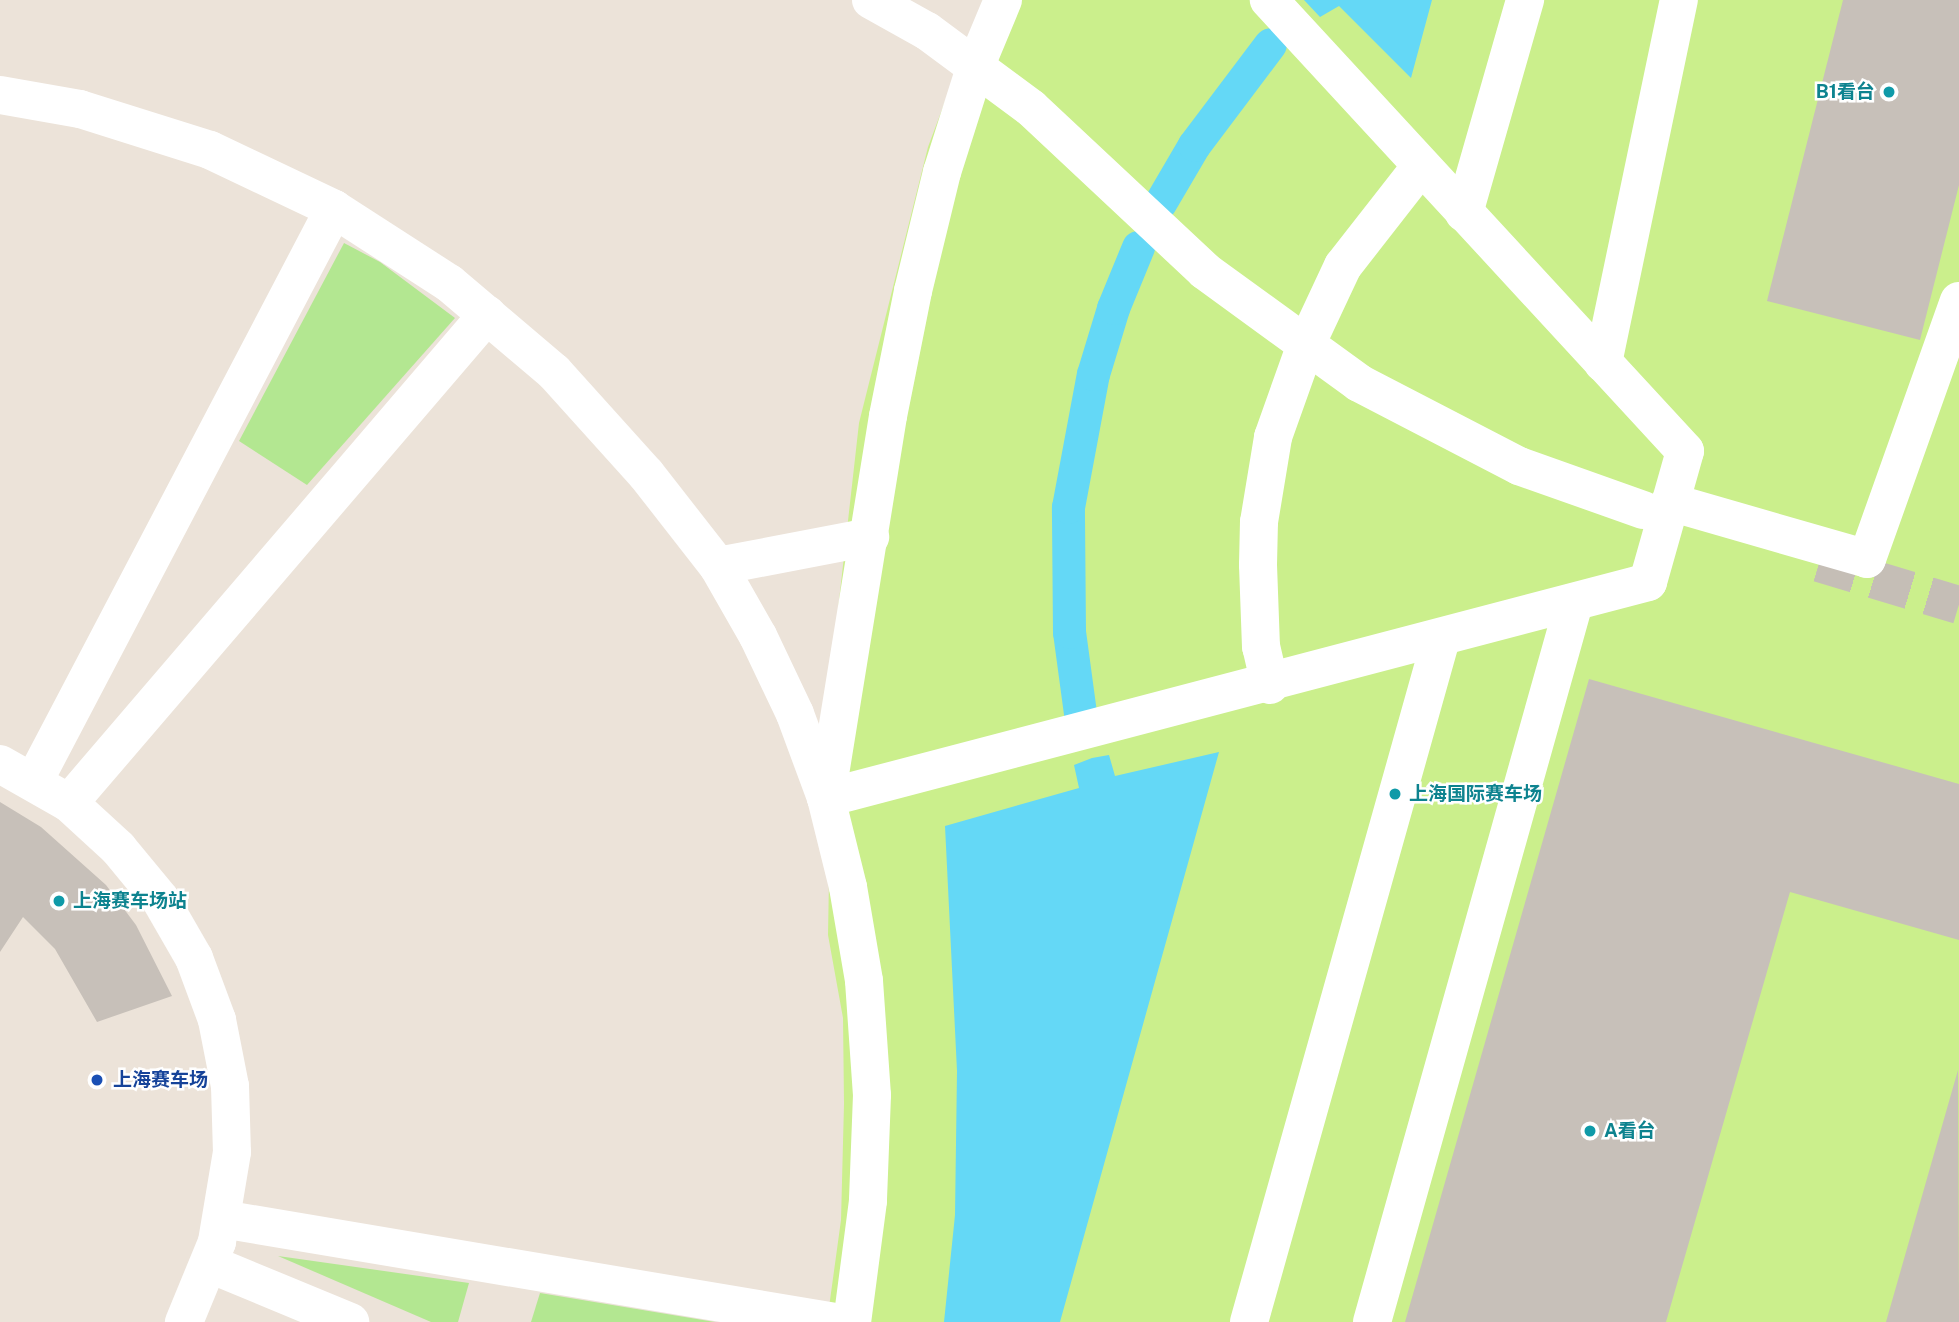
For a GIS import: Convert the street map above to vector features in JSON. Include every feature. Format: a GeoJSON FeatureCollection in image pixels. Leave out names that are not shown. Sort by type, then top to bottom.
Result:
{"type":"FeatureCollection","features":[{"type":"Feature","properties":{"kind":"street"},"geometry":{"type":"LineString","coordinates":[[871,0],[976,65],[1031,108],[1205,271],[1305,347],[1406,411],[1469,443],[1578,489],[1867,559],[1938,369],[1959,301]]}},
{"type":"Feature","properties":{"kind":"street"},"geometry":{"type":"LineString","coordinates":[[826,798],[913,291],[942,172],[976,65],[1003,0]]}},
{"type":"Feature","properties":{"kind":"street"},"geometry":{"type":"LineString","coordinates":[[826,798],[1270,685],[1648,583],[1656,506],[1685,451],[1269,0]]}},
{"type":"Feature","properties":{"kind":"street"},"geometry":{"type":"LineString","coordinates":[[1464,213],[1525,0]]}},
{"type":"Feature","properties":{"kind":"street"},"geometry":{"type":"LineString","coordinates":[[1603,362],[1679,0]]}},
{"type":"Feature","properties":{"kind":"street"},"geometry":{"type":"LineString","coordinates":[[0,94],[80,109],[210,150],[334,209],[449,283],[554,372],[646,474],[718,566],[758,636],[796,714],[826,798],[864,982],[872,1095],[867,1201],[852,1322]]}},
{"type":"Feature","properties":{"kind":"street"},"geometry":{"type":"LineString","coordinates":[[1270,685],[1258,610],[1259,522],[1273,437],[1305,347],[1343,266],[1421,166]]}},
{"type":"Feature","properties":{"kind":"street"},"geometry":{"type":"LineString","coordinates":[[34,780],[334,209]]}},
{"type":"Feature","properties":{"kind":"street"},"geometry":{"type":"LineString","coordinates":[[69,803],[487,315]]}},
{"type":"Feature","properties":{"kind":"street"},"geometry":{"type":"LineString","coordinates":[[718,566],[870,537]]}},
{"type":"Feature","properties":{"kind":"street"},"geometry":{"type":"LineString","coordinates":[[1372,1322],[1574,603]]}},
{"type":"Feature","properties":{"kind":"street"},"geometry":{"type":"LineString","coordinates":[[1249,1322],[1441,639]]}},
{"type":"Feature","properties":{"kind":"street"},"geometry":{"type":"LineString","coordinates":[[0,764],[34,780],[69,803],[118,848],[160,899],[194,958],[212,1007],[230,1086],[232,1152],[222,1219],[210,1264],[184,1322]]}},
{"type":"Feature","properties":{"kind":"street"},"geometry":{"type":"LineString","coordinates":[[222,1219],[835,1322]]}},
{"type":"Feature","properties":{"kind":"street"},"geometry":{"type":"LineString","coordinates":[[210,1264],[350,1322]]}},
{"type":"Feature","properties":{"kind":"green space","name":"上海国际赛车场"},"geometry":{"type":"Polygon","coordinates":[[[983,0],[1959,0],[1959,1322],[827,1322],[841,1220],[844,1104],[843,1018],[828,935],[833,654],[859,423],[928,147],[983,0]]]}},
{"type":"Feature","properties":{"kind":"green space"},"geometry":{"type":"Polygon","coordinates":[[[344,243],[380,262],[455,318],[307,485],[239,441],[344,243]]]}},
{"type":"Feature","properties":{"kind":"green space"},"geometry":{"type":"Polygon","coordinates":[[[278,1256],[469,1283],[458,1322],[431,1322],[278,1256]]]}},
{"type":"Feature","properties":{"kind":"green space"},"geometry":{"type":"Polygon","coordinates":[[[540,1293],[715,1322],[531,1322],[540,1293]]]}},
{"type":"Feature","properties":{"kind":"water"},"geometry":{"type":"Polygon","coordinates":[[[1304,0],[1432,0],[1411,78],[1339,6],[1320,17],[1304,0]]]}},
{"type":"Feature","properties":{"kind":"water"},"geometry":{"type":"Polygon","coordinates":[[[1219,752],[1060,1322],[944,1322],[955,1215],[957,1071],[945,826],[1079,788],[1074,765],[1092,758],[1109,755],[1115,776],[1219,752]]]}},
{"type":"Feature","properties":{"kind":"building","name":"B1看台"},"geometry":{"type":"Polygon","coordinates":[[[1843,0],[1959,0],[1959,185],[1920,340],[1767,301],[1843,0]]]}},
{"type":"Feature","properties":{"kind":"building","name":"A看台"},"geometry":{"type":"Polygon","coordinates":[[[1589,679],[1959,784],[1959,940],[1790,892],[1666,1322],[1405,1322],[1589,679]]]}},
{"type":"Feature","properties":{"kind":"building","name":"上海赛车场站"},"geometry":{"type":"Polygon","coordinates":[[[0,802],[41,827],[106,885],[136,925],[172,996],[97,1022],[55,949],[23,917],[0,952],[0,802]]]}},
{"type":"Feature","properties":{"kind":"building"},"geometry":{"type":"Polygon","coordinates":[[[1958,1070],[1959,1322],[1886,1322],[1958,1070]]]}},
{"type":"Feature","properties":{"kind":"waterway"},"geometry":{"type":"LineString","coordinates":[[1160,203],[1194,145],[1270,44]]}},
{"type":"Feature","properties":{"kind":"waterway"},"geometry":{"type":"LineString","coordinates":[[1080,713],[1069,632],[1068,507],[1093,374],[1113,308],[1138,247]]}},
{"type":"Feature","properties":{"kind":"tunnel"},"geometry":{"type":"LineString","coordinates":[[1819,563],[1959,605]]}},
{"type":"Feature","properties":{"kind":"place","name":"B1看台"},"geometry":{"type":"Point","coordinates":[1889,92]}},
{"type":"Feature","properties":{"kind":"place","name":"上海国际赛车场"},"geometry":{"type":"Point","coordinates":[1395,794]}},
{"type":"Feature","properties":{"kind":"place","name":"上海赛车场站"},"geometry":{"type":"Point","coordinates":[59,901]}},
{"type":"Feature","properties":{"kind":"place","name":"上海赛车场"},"geometry":{"type":"Point","coordinates":[97,1080]}},
{"type":"Feature","properties":{"kind":"place","name":"A看台"},"geometry":{"type":"Point","coordinates":[1590,1131]}}]}
